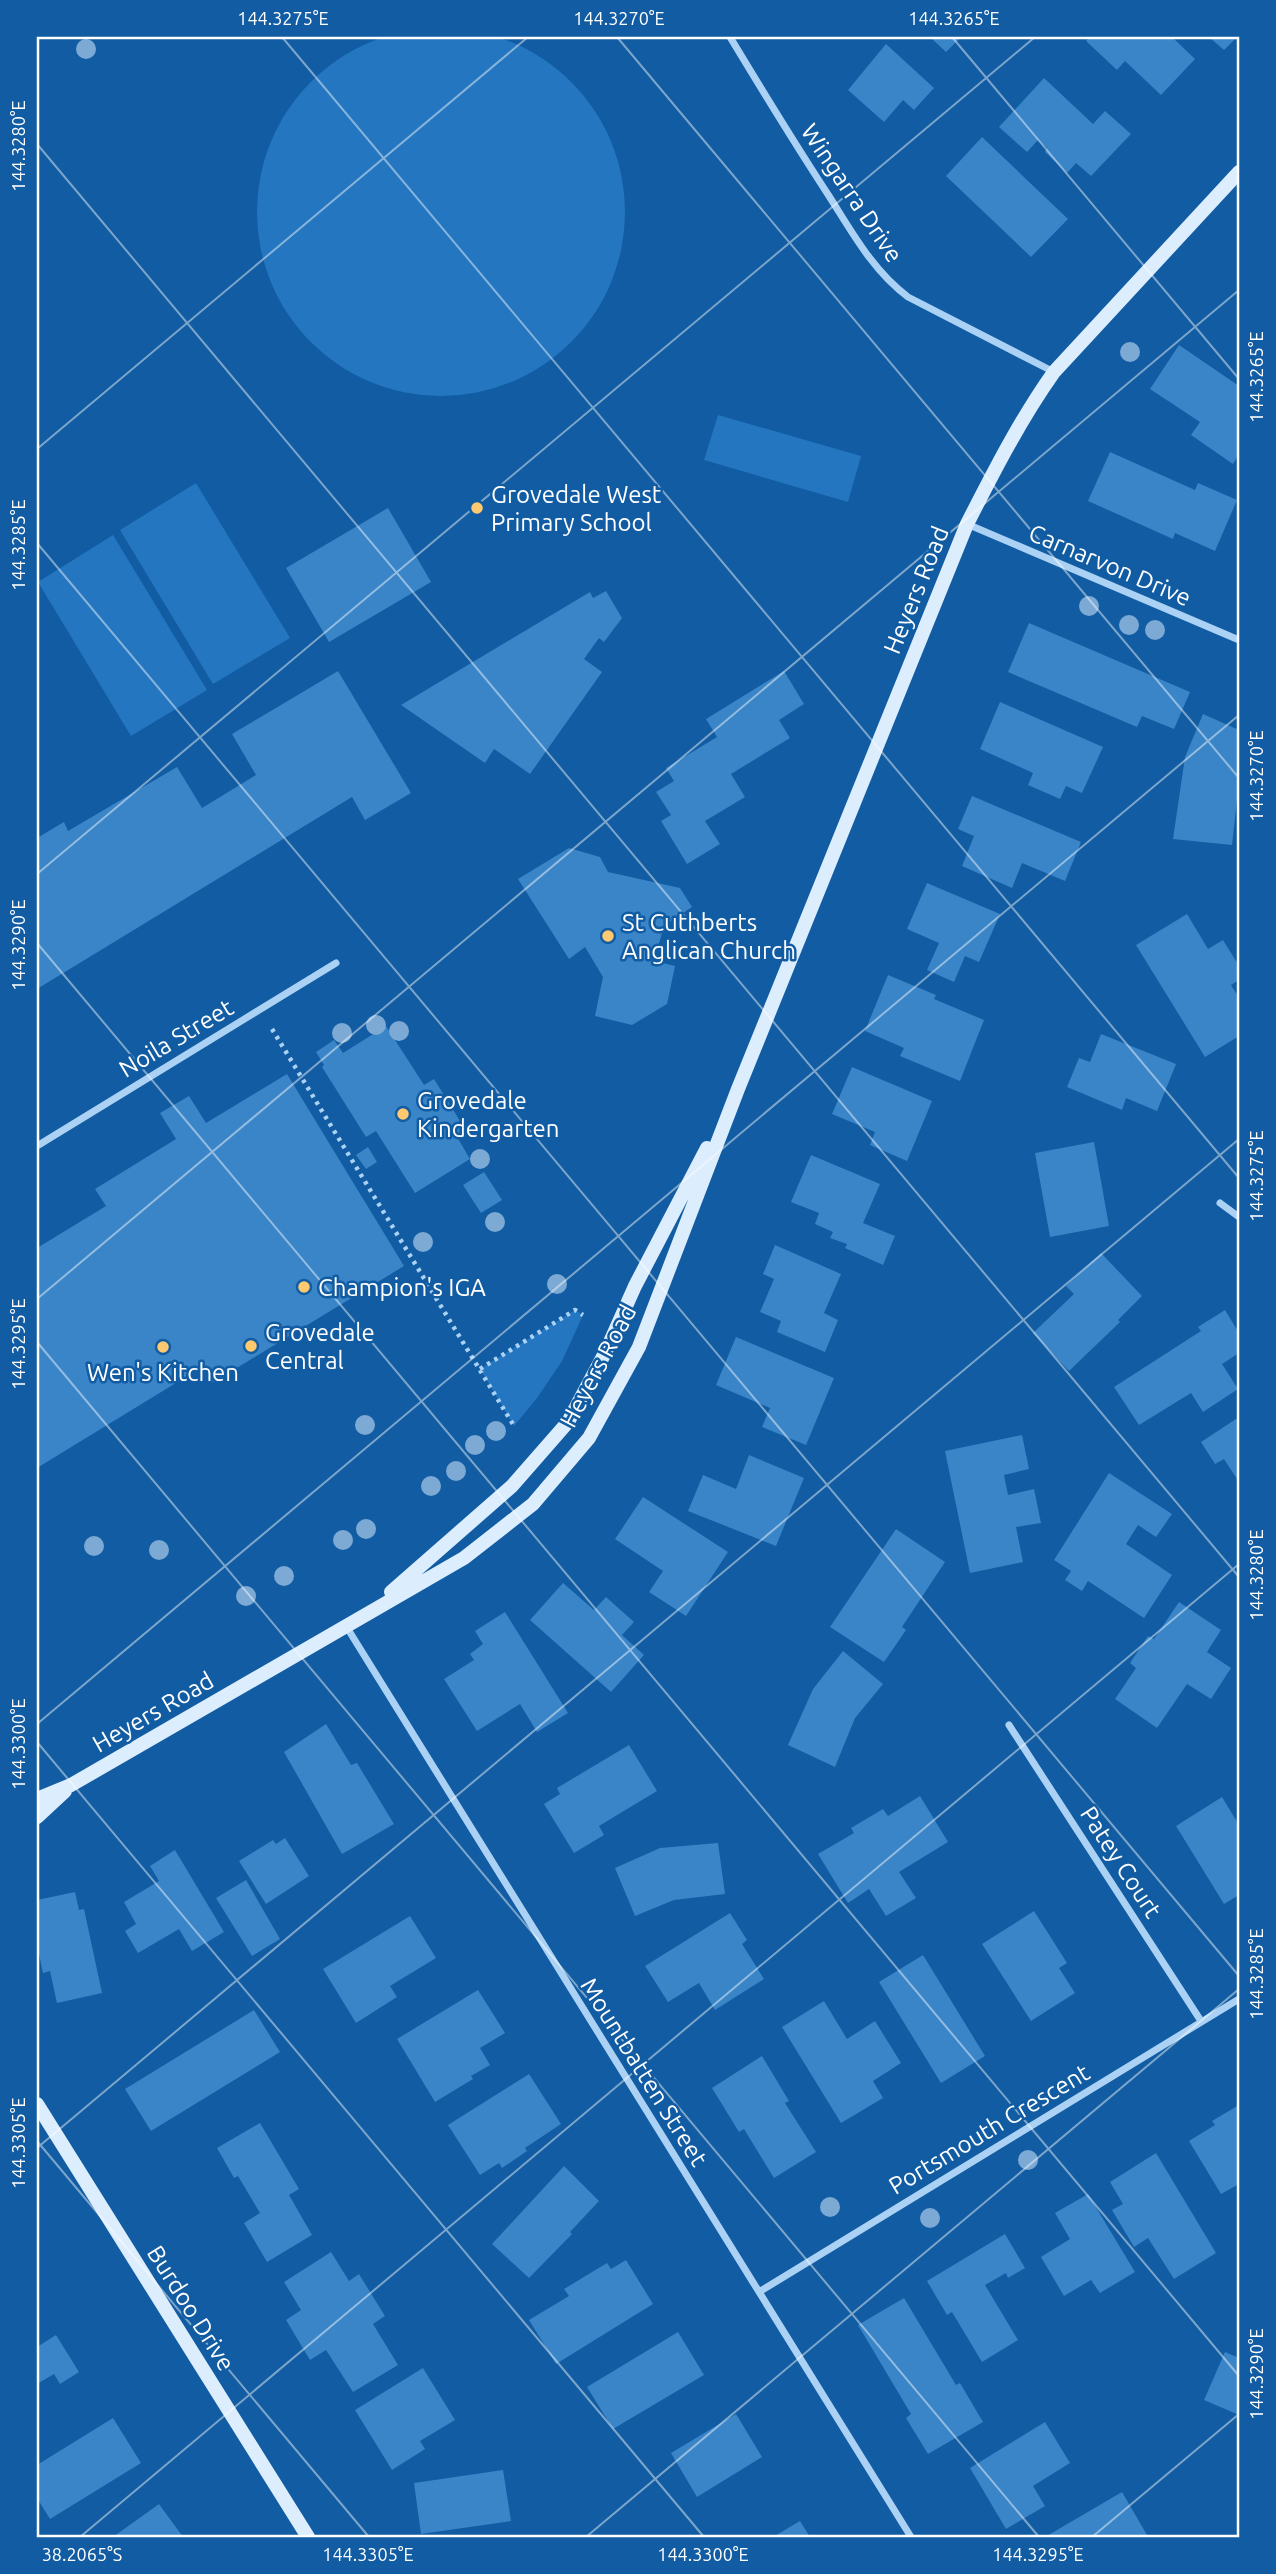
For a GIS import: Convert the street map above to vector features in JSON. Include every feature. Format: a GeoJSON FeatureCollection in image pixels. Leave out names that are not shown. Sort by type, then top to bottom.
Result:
{"type":"FeatureCollection","features":[{"type":"Feature","properties":{"kind":"street","name":"Wingarra Drive"},"geometry":{"type":"LineString","coordinates":[[730,37],[860,245],[891,284],[908,297],[1054,372]]}},
{"type":"Feature","properties":{"kind":"street","name":"Heyers Road"},"geometry":{"type":"LineString","coordinates":[[37,1799],[71,1785],[464,1558],[533,1504],[589,1438],[639,1347],[738,1089],[967,524],[1028,408],[1054,372],[1239,172]]}},
{"type":"Feature","properties":{"kind":"street","name":"Carnarvon Drive"},"geometry":{"type":"LineString","coordinates":[[967,524],[1239,640]]}},
{"type":"Feature","properties":{"kind":"street","name":"Noila Street"},"geometry":{"type":"LineString","coordinates":[[37,1146],[336,963]]}},
{"type":"Feature","properties":{"kind":"street","name":"Heyers Road"},"geometry":{"type":"LineString","coordinates":[[365,1614],[512,1486],[568,1422],[606,1351],[635,1286],[738,1089]]}},
{"type":"Feature","properties":{"kind":"street"},"geometry":{"type":"LineString","coordinates":[[1220,1203],[1239,1217]]}},
{"type":"Feature","properties":{"kind":"street","name":"Mountbatten Street"},"geometry":{"type":"LineString","coordinates":[[346,1626],[911,2537]]}},
{"type":"Feature","properties":{"kind":"street","name":"Patey Court"},"geometry":{"type":"LineString","coordinates":[[1009,1725],[1201,2021]]}},
{"type":"Feature","properties":{"kind":"street","name":"Heyers Road"},"geometry":{"type":"LineString","coordinates":[[37,1818],[71,1785]]}},
{"type":"Feature","properties":{"kind":"street","name":"Portsmouth Crescent"},"geometry":{"type":"LineString","coordinates":[[759,2292],[1239,1999]]}},
{"type":"Feature","properties":{"kind":"street","name":"Burdoo Drive"},"geometry":{"type":"LineString","coordinates":[[37,2104],[308,2537]]}},
{"type":"Feature","properties":{"kind":"path"},"geometry":{"type":"LineString","coordinates":[[260,1009],[514,1426]]}},
{"type":"Feature","properties":{"kind":"path"},"geometry":{"type":"LineString","coordinates":[[480,1369],[575,1310],[583,1315]]}},
{"type":"Feature","properties":{"kind":"shaded area"},"geometry":{"type":"Polygon","coordinates":[[[441,28],[477,31],[528,49],[558,69],[584,95],[604,125],[617,158],[622,176],[625,212],[622,248],[604,299],[584,329],[558,355],[528,375],[495,388],[477,393],[441,396],[405,393],[354,375],[324,355],[298,329],[278,299],[265,266],[260,248],[257,212],[260,176],[278,125],[298,95],[324,69],[354,49],[387,36],[405,31],[441,28]]]}},
{"type":"Feature","properties":{"kind":"shaded area"},"geometry":{"type":"Polygon","coordinates":[[[718,415],[861,456],[848,502],[704,460],[718,415]]]}},
{"type":"Feature","properties":{"kind":"shaded area"},"geometry":{"type":"Polygon","coordinates":[[[196,483],[290,638],[213,684],[120,530],[196,483]]]}},
{"type":"Feature","properties":{"kind":"shaded area"},"geometry":{"type":"Polygon","coordinates":[[[113,535],[207,690],[131,736],[38,582],[113,535]]]}},
{"type":"Feature","properties":{"kind":"shaded area"},"geometry":{"type":"Polygon","coordinates":[[[575,1310],[583,1315],[562,1361],[514,1426],[480,1369],[575,1310]]]}},
{"type":"Feature","properties":{"kind":"building"},"geometry":{"type":"Polygon","coordinates":[[[930,37],[961,37],[946,52],[930,37]]]}},
{"type":"Feature","properties":{"kind":"building"},"geometry":{"type":"Polygon","coordinates":[[[1090,37],[1172,37],[1195,59],[1161,95],[1125,61],[1117,70],[1086,41],[1090,37]]]}},
{"type":"Feature","properties":{"kind":"building"},"geometry":{"type":"Polygon","coordinates":[[[1209,37],[1237,37],[1224,50],[1209,37]]]}},
{"type":"Feature","properties":{"kind":"building"},"geometry":{"type":"Polygon","coordinates":[[[886,44],[934,88],[914,110],[903,100],[884,122],[848,90],[886,44]]]}},
{"type":"Feature","properties":{"kind":"building"},"geometry":{"type":"Polygon","coordinates":[[[1044,78],[1093,124],[1105,111],[1131,134],[1091,176],[1076,163],[1067,173],[1045,152],[1047,148],[1038,140],[1027,152],[999,127],[1044,78]]]}},
{"type":"Feature","properties":{"kind":"building"},"geometry":{"type":"Polygon","coordinates":[[[982,137],[1068,219],[1031,257],[946,176],[982,137]]]}},
{"type":"Feature","properties":{"kind":"building"},"geometry":{"type":"Polygon","coordinates":[[[1179,345],[1239,386],[1239,454],[1233,464],[1191,435],[1200,422],[1150,389],[1179,345]]]}},
{"type":"Feature","properties":{"kind":"building"},"geometry":{"type":"Polygon","coordinates":[[[1110,452],[1195,490],[1198,483],[1237,500],[1215,551],[1175,533],[1173,539],[1088,501],[1110,452]]]}},
{"type":"Feature","properties":{"kind":"building"},"geometry":{"type":"Polygon","coordinates":[[[388,508],[431,582],[329,642],[286,568],[388,508]]]}},
{"type":"Feature","properties":{"kind":"building"},"geometry":{"type":"Polygon","coordinates":[[[606,591],[622,618],[604,642],[599,638],[584,659],[602,672],[530,774],[494,749],[485,763],[401,705],[590,592],[593,598],[606,591]]]}},
{"type":"Feature","properties":{"kind":"building"},"geometry":{"type":"Polygon","coordinates":[[[1029,623],[1190,692],[1174,729],[1142,716],[1137,727],[1008,672],[1029,623]]]}},
{"type":"Feature","properties":{"kind":"building"},"geometry":{"type":"Polygon","coordinates":[[[338,671],[411,793],[365,820],[352,797],[37,989],[37,838],[64,822],[68,831],[177,767],[202,808],[256,775],[232,734],[338,671]]]}},
{"type":"Feature","properties":{"kind":"building"},"geometry":{"type":"Polygon","coordinates":[[[784,671],[804,704],[779,720],[790,738],[731,774],[745,797],[705,821],[720,844],[687,864],[661,821],[671,815],[656,792],[674,781],[666,768],[717,737],[706,719],[784,671]]]}},
{"type":"Feature","properties":{"kind":"building"},"geometry":{"type":"Polygon","coordinates":[[[1000,702],[1103,747],[1082,793],[1066,786],[1060,799],[1028,785],[1033,773],[980,749],[1000,702]]]}},
{"type":"Feature","properties":{"kind":"building"},"geometry":{"type":"Polygon","coordinates":[[[1203,714],[1239,730],[1239,782],[1232,845],[1173,839],[1185,757],[1203,714]]]}},
{"type":"Feature","properties":{"kind":"building"},"geometry":{"type":"Polygon","coordinates":[[[972,796],[1081,842],[1065,881],[1022,863],[1012,888],[962,866],[974,836],[958,829],[972,796]]]}},
{"type":"Feature","properties":{"kind":"building","name":"St Cuthberts Anglican Church"},"geometry":{"type":"Polygon","coordinates":[[[569,848],[600,857],[608,872],[680,888],[692,907],[664,926],[654,961],[675,966],[667,1004],[632,1025],[595,1016],[603,977],[585,947],[569,959],[518,879],[569,848]]]}},
{"type":"Feature","properties":{"kind":"building"},"geometry":{"type":"Polygon","coordinates":[[[927,883],[1000,914],[979,962],[965,956],[954,982],[927,970],[939,943],[907,929],[927,883]]]}},
{"type":"Feature","properties":{"kind":"building"},"geometry":{"type":"Polygon","coordinates":[[[1187,914],[1208,949],[1223,940],[1239,966],[1239,980],[1231,985],[1239,998],[1239,1036],[1205,1057],[1136,945],[1187,914]]]}},
{"type":"Feature","properties":{"kind":"building"},"geometry":{"type":"Polygon","coordinates":[[[888,975],[936,995],[934,999],[984,1020],[960,1081],[900,1056],[904,1048],[865,1031],[888,975]]]}},
{"type":"Feature","properties":{"kind":"building","name":"Grovedale Kindergarten"},"geometry":{"type":"Polygon","coordinates":[[[386,1026],[424,1085],[434,1079],[465,1129],[456,1135],[470,1159],[415,1193],[376,1131],[366,1137],[322,1067],[324,1065],[316,1052],[334,1040],[343,1053],[386,1026]]]}},
{"type":"Feature","properties":{"kind":"building"},"geometry":{"type":"Polygon","coordinates":[[[1101,1034],[1176,1064],[1157,1111],[1126,1098],[1122,1110],[1067,1087],[1079,1058],[1090,1062],[1101,1034]]]}},
{"type":"Feature","properties":{"kind":"building"},"geometry":{"type":"Polygon","coordinates":[[[852,1067],[932,1101],[907,1161],[870,1145],[875,1132],[832,1114],[852,1067]]]}},
{"type":"Feature","properties":{"kind":"building"},"geometry":{"type":"Polygon","coordinates":[[[287,1074],[404,1266],[212,1383],[202,1367],[37,1468],[37,1248],[106,1206],[95,1189],[176,1139],[160,1113],[189,1096],[206,1123],[287,1074]]]}},
{"type":"Feature","properties":{"kind":"building"},"geometry":{"type":"Polygon","coordinates":[[[1094,1142],[1109,1226],[1050,1237],[1035,1153],[1094,1142]]]}},
{"type":"Feature","properties":{"kind":"building"},"geometry":{"type":"Polygon","coordinates":[[[368,1147],[377,1162],[366,1169],[356,1155],[368,1147]]]}},
{"type":"Feature","properties":{"kind":"building"},"geometry":{"type":"Polygon","coordinates":[[[811,1155],[880,1184],[863,1223],[895,1236],[883,1265],[845,1248],[847,1244],[830,1238],[833,1232],[815,1224],[819,1213],[791,1202],[811,1155]]]}},
{"type":"Feature","properties":{"kind":"building"},"geometry":{"type":"Polygon","coordinates":[[[484,1172],[502,1200],[481,1213],[463,1185],[484,1172]]]}},
{"type":"Feature","properties":{"kind":"building"},"geometry":{"type":"Polygon","coordinates":[[[775,1245],[841,1274],[824,1313],[838,1320],[825,1352],[777,1332],[781,1321],[760,1312],[774,1279],[763,1274],[775,1245]]]}},
{"type":"Feature","properties":{"kind":"building"},"geometry":{"type":"Polygon","coordinates":[[[1101,1253],[1142,1296],[1118,1320],[1120,1322],[1069,1371],[1033,1333],[1074,1294],[1066,1286],[1101,1253]]]}},
{"type":"Feature","properties":{"kind":"building"},"geometry":{"type":"Polygon","coordinates":[[[1225,1310],[1239,1333],[1239,1353],[1222,1364],[1238,1389],[1203,1412],[1191,1393],[1139,1425],[1114,1387],[1201,1331],[1198,1327],[1225,1310]]]}},
{"type":"Feature","properties":{"kind":"building"},"geometry":{"type":"Polygon","coordinates":[[[736,1337],[834,1378],[806,1445],[762,1427],[770,1408],[716,1385],[736,1337]]]}},
{"type":"Feature","properties":{"kind":"building"},"geometry":{"type":"Polygon","coordinates":[[[1239,1417],[1239,1482],[1224,1459],[1215,1464],[1201,1442],[1239,1417]]]}},
{"type":"Feature","properties":{"kind":"building"},"geometry":{"type":"Polygon","coordinates":[[[1022,1435],[1029,1469],[1004,1475],[1008,1495],[1034,1489],[1041,1523],[1016,1527],[1023,1562],[970,1573],[945,1451],[1022,1435]]]}},
{"type":"Feature","properties":{"kind":"building"},"geometry":{"type":"Polygon","coordinates":[[[749,1455],[804,1478],[776,1546],[688,1511],[703,1475],[736,1489],[749,1455]]]}},
{"type":"Feature","properties":{"kind":"building"},"geometry":{"type":"Polygon","coordinates":[[[1109,1473],[1172,1514],[1156,1537],[1138,1525],[1126,1544],[1172,1575],[1144,1618],[1088,1581],[1082,1591],[1065,1580],[1071,1571],[1054,1560],[1109,1473]]]}},
{"type":"Feature","properties":{"kind":"building"},"geometry":{"type":"Polygon","coordinates":[[[643,1497],[728,1552],[686,1616],[649,1592],[663,1571],[615,1539],[643,1497]]]}},
{"type":"Feature","properties":{"kind":"building"},"geometry":{"type":"Polygon","coordinates":[[[896,1529],[945,1562],[902,1627],[906,1630],[884,1662],[830,1627],[896,1529]]]}},
{"type":"Feature","properties":{"kind":"building"},"geometry":{"type":"Polygon","coordinates":[[[563,1583],[594,1610],[606,1597],[634,1622],[622,1635],[644,1655],[611,1692],[530,1620],[563,1583]]]}},
{"type":"Feature","properties":{"kind":"building"},"geometry":{"type":"Polygon","coordinates":[[[1179,1602],[1221,1630],[1207,1652],[1231,1668],[1211,1699],[1187,1684],[1157,1728],[1115,1699],[1136,1668],[1130,1663],[1148,1636],[1154,1639],[1179,1602]]]}},
{"type":"Feature","properties":{"kind":"building"},"geometry":{"type":"Polygon","coordinates":[[[505,1612],[568,1713],[537,1732],[520,1704],[477,1731],[444,1679],[474,1660],[470,1654],[483,1644],[475,1631],[505,1612]]]}},
{"type":"Feature","properties":{"kind":"building"},"geometry":{"type":"Polygon","coordinates":[[[843,1651],[883,1684],[855,1718],[835,1767],[788,1745],[813,1689],[843,1651]]]}},
{"type":"Feature","properties":{"kind":"building"},"geometry":{"type":"Polygon","coordinates":[[[326,1724],[351,1765],[357,1763],[394,1824],[342,1854],[284,1752],[326,1724]]]}},
{"type":"Feature","properties":{"kind":"building"},"geometry":{"type":"Polygon","coordinates":[[[629,1745],[657,1791],[599,1826],[604,1835],[574,1853],[544,1804],[560,1794],[557,1788],[629,1745]]]}},
{"type":"Feature","properties":{"kind":"building"},"geometry":{"type":"Polygon","coordinates":[[[920,1796],[948,1842],[899,1872],[916,1898],[886,1916],[869,1889],[848,1903],[818,1854],[854,1833],[851,1828],[883,1809],[888,1816],[920,1796]]]}},
{"type":"Feature","properties":{"kind":"building"},"geometry":{"type":"Polygon","coordinates":[[[1222,1797],[1239,1825],[1239,1895],[1224,1904],[1176,1826],[1222,1797]]]}},
{"type":"Feature","properties":{"kind":"building"},"geometry":{"type":"Polygon","coordinates":[[[285,1838],[309,1876],[266,1904],[239,1861],[273,1840],[276,1844],[285,1838]]]}},
{"type":"Feature","properties":{"kind":"building"},"geometry":{"type":"Polygon","coordinates":[[[718,1843],[725,1894],[674,1900],[635,1916],[615,1868],[660,1848],[718,1843]]]}},
{"type":"Feature","properties":{"kind":"building"},"geometry":{"type":"Polygon","coordinates":[[[175,1850],[224,1932],[192,1951],[179,1929],[138,1953],[125,1931],[136,1924],[124,1902],[159,1881],[150,1866],[175,1850]]]}},
{"type":"Feature","properties":{"kind":"building"},"geometry":{"type":"Polygon","coordinates":[[[246,1880],[280,1939],[252,1956],[216,1898],[246,1880]]]}},
{"type":"Feature","properties":{"kind":"building"},"geometry":{"type":"Polygon","coordinates":[[[75,1892],[79,1910],[84,1909],[102,1993],[57,2003],[50,1971],[43,1973],[37,1944],[37,1900],[75,1892]]]}},
{"type":"Feature","properties":{"kind":"building"},"geometry":{"type":"Polygon","coordinates":[[[1034,1911],[1067,1963],[1059,1968],[1075,1993],[1031,2021],[982,1944],[1034,1911]]]}},
{"type":"Feature","properties":{"kind":"building"},"geometry":{"type":"Polygon","coordinates":[[[730,1913],[747,1940],[742,1944],[764,1979],[715,2010],[699,1983],[668,2002],[645,1966],[730,1913]]]}},
{"type":"Feature","properties":{"kind":"building"},"geometry":{"type":"Polygon","coordinates":[[[410,1916],[436,1958],[390,1986],[397,1997],[356,2023],[323,1969],[410,1916]]]}},
{"type":"Feature","properties":{"kind":"building"},"geometry":{"type":"Polygon","coordinates":[[[923,1955],[985,2056],[941,2083],[879,1982],[923,1955]]]}},
{"type":"Feature","properties":{"kind":"building"},"geometry":{"type":"Polygon","coordinates":[[[478,1990],[505,2033],[480,2048],[490,2065],[471,2076],[473,2079],[435,2102],[397,2039],[478,1990]]]}},
{"type":"Feature","properties":{"kind":"building"},"geometry":{"type":"Polygon","coordinates":[[[824,2001],[847,2039],[875,2021],[901,2063],[873,2081],[883,2098],[841,2123],[782,2027],[824,2001]]]}},
{"type":"Feature","properties":{"kind":"building"},"geometry":{"type":"Polygon","coordinates":[[[254,2010],[280,2052],[151,2131],[125,2089],[254,2010]]]}},
{"type":"Feature","properties":{"kind":"building"},"geometry":{"type":"Polygon","coordinates":[[[762,2056],[789,2101],[785,2103],[816,2152],[774,2178],[744,2129],[739,2132],[712,2088],[762,2056]]]}},
{"type":"Feature","properties":{"kind":"building"},"geometry":{"type":"Polygon","coordinates":[[[529,2074],[561,2124],[525,2148],[527,2151],[502,2168],[499,2163],[480,2175],[448,2125],[529,2074]]]}},
{"type":"Feature","properties":{"kind":"building"},"geometry":{"type":"Polygon","coordinates":[[[1239,2105],[1239,2184],[1221,2194],[1189,2141],[1215,2125],[1212,2121],[1239,2105]]]}},
{"type":"Feature","properties":{"kind":"building"},"geometry":{"type":"Polygon","coordinates":[[[260,2123],[299,2189],[289,2195],[312,2235],[267,2262],[244,2223],[260,2213],[238,2176],[234,2178],[217,2148],[260,2123]]]}},
{"type":"Feature","properties":{"kind":"building"},"geometry":{"type":"Polygon","coordinates":[[[1156,2153],[1216,2253],[1174,2279],[1148,2238],[1134,2247],[1112,2210],[1123,2204],[1110,2182],[1156,2153]]]}},
{"type":"Feature","properties":{"kind":"building"},"geometry":{"type":"Polygon","coordinates":[[[564,2166],[599,2201],[570,2232],[572,2234],[529,2278],[492,2244],[564,2166]]]}},
{"type":"Feature","properties":{"kind":"building"},"geometry":{"type":"Polygon","coordinates":[[[1088,2194],[1135,2272],[1100,2293],[1091,2280],[1064,2296],[1041,2257],[1070,2239],[1055,2213],[1088,2194]]]}},
{"type":"Feature","properties":{"kind":"building"},"geometry":{"type":"Polygon","coordinates":[[[1005,2234],[1025,2268],[1008,2278],[1006,2273],[985,2285],[1018,2340],[982,2362],[952,2312],[947,2315],[927,2281],[1005,2234]]]}},
{"type":"Feature","properties":{"kind":"building"},"geometry":{"type":"Polygon","coordinates":[[[331,2252],[349,2281],[359,2274],[385,2316],[373,2324],[398,2365],[353,2392],[326,2350],[310,2360],[286,2320],[301,2310],[284,2282],[331,2252]]]}},
{"type":"Feature","properties":{"kind":"building"},"geometry":{"type":"Polygon","coordinates":[[[626,2260],[653,2304],[556,2364],[529,2320],[569,2296],[564,2289],[607,2263],[611,2269],[626,2260]]]}},
{"type":"Feature","properties":{"kind":"building"},"geometry":{"type":"Polygon","coordinates":[[[904,2298],[956,2385],[960,2383],[983,2422],[928,2454],[906,2418],[911,2414],[858,2325],[904,2298]]]}},
{"type":"Feature","properties":{"kind":"building"},"geometry":{"type":"Polygon","coordinates":[[[678,2332],[704,2375],[613,2429],[587,2387],[678,2332]]]}},
{"type":"Feature","properties":{"kind":"building"},"geometry":{"type":"Polygon","coordinates":[[[56,2335],[79,2372],[60,2384],[54,2374],[37,2384],[37,2347],[56,2335]]]}},
{"type":"Feature","properties":{"kind":"building"},"geometry":{"type":"Polygon","coordinates":[[[1225,2352],[1239,2358],[1239,2415],[1204,2400],[1225,2352]]]}},
{"type":"Feature","properties":{"kind":"building"},"geometry":{"type":"Polygon","coordinates":[[[423,2368],[455,2420],[420,2441],[425,2449],[392,2470],[355,2410],[423,2368]]]}},
{"type":"Feature","properties":{"kind":"building"},"geometry":{"type":"Polygon","coordinates":[[[736,2414],[762,2457],[697,2497],[671,2453],[736,2414]]]}},
{"type":"Feature","properties":{"kind":"building"},"geometry":{"type":"Polygon","coordinates":[[[113,2418],[141,2463],[50,2519],[37,2498],[37,2465],[113,2418]]]}},
{"type":"Feature","properties":{"kind":"building"},"geometry":{"type":"Polygon","coordinates":[[[1045,2422],[1070,2463],[1033,2486],[1045,2506],[1006,2529],[970,2468],[1045,2422]]]}},
{"type":"Feature","properties":{"kind":"building"},"geometry":{"type":"Polygon","coordinates":[[[503,2470],[511,2521],[421,2534],[414,2483],[503,2470]]]}},
{"type":"Feature","properties":{"kind":"building"},"geometry":{"type":"Polygon","coordinates":[[[1122,2492],[1147,2535],[1045,2537],[1122,2492]]]}},
{"type":"Feature","properties":{"kind":"building"},"geometry":{"type":"Polygon","coordinates":[[[159,2504],[183,2537],[113,2537],[159,2504]]]}},
{"type":"Feature","properties":{"kind":"building"},"geometry":{"type":"Polygon","coordinates":[[[800,2521],[810,2537],[773,2537],[800,2521]]]}},
{"type":"Feature","properties":{"kind":"place","name":"Grovedale West Primary School"},"geometry":{"type":"Point","coordinates":[477,508]}},
{"type":"Feature","properties":{"kind":"place","name":"St Cuthberts Anglican Church"},"geometry":{"type":"Point","coordinates":[608,936]}},
{"type":"Feature","properties":{"kind":"place","name":"Grovedale Kindergarten"},"geometry":{"type":"Point","coordinates":[403,1114]}},
{"type":"Feature","properties":{"kind":"place","name":"Champion's IGA"},"geometry":{"type":"Point","coordinates":[304,1287]}},
{"type":"Feature","properties":{"kind":"place","name":"Grovedale Central"},"geometry":{"type":"Point","coordinates":[251,1346]}},
{"type":"Feature","properties":{"kind":"place","name":"Wen's Kitchen"},"geometry":{"type":"Point","coordinates":[163,1347]}}]}
